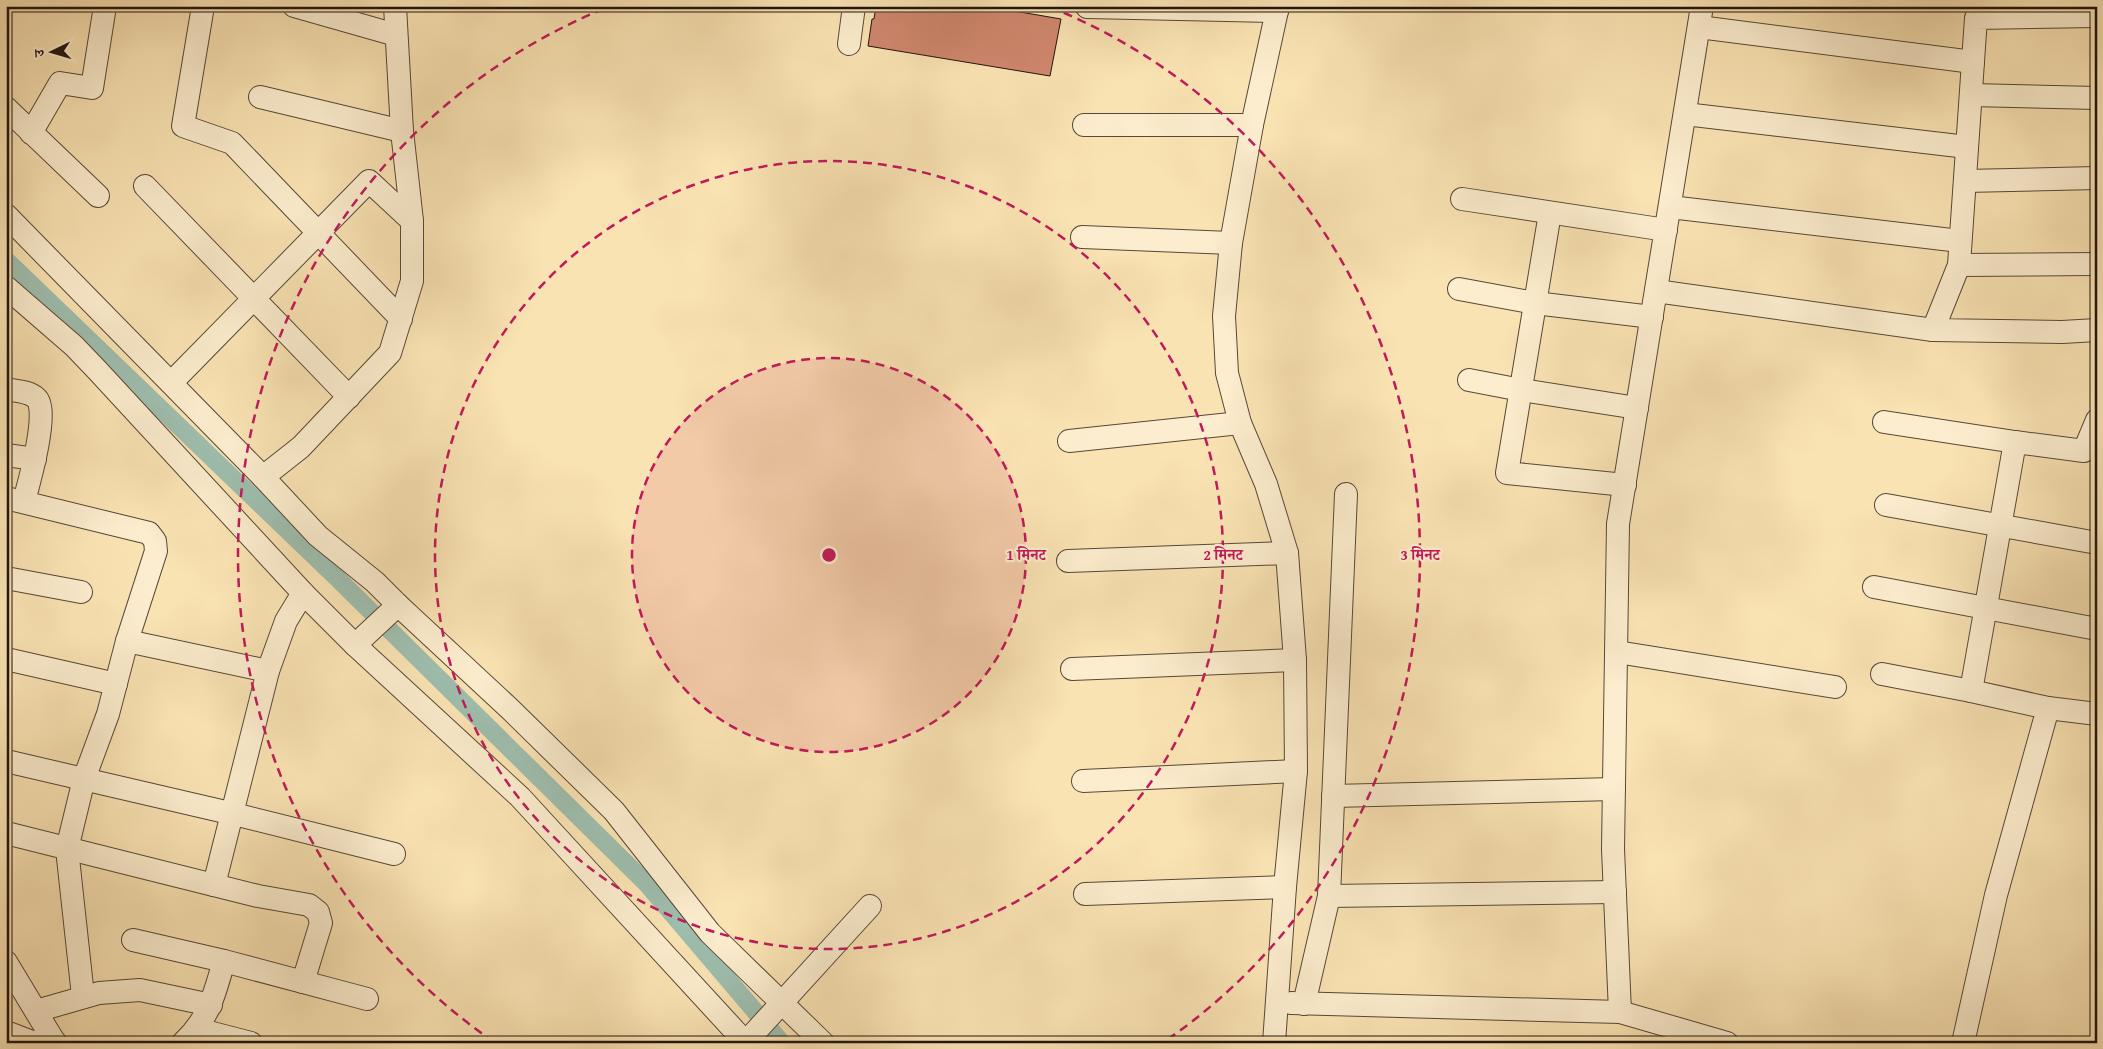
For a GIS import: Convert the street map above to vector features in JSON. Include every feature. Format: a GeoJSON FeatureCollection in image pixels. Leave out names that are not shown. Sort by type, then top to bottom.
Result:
{"type":"FeatureCollection","features":[{"type":"Feature","properties":{"kind":"street"},"geometry":{"type":"LineString","coordinates":[[31,133],[60,83],[92,88],[106,6]]}},
{"type":"Feature","properties":{"kind":"street"},"geometry":{"type":"LineString","coordinates":[[203,6],[183,126],[232,144],[401,319]]}},
{"type":"Feature","properties":{"kind":"street"},"geometry":{"type":"LineString","coordinates":[[294,6],[396,35]]}},
{"type":"Feature","properties":{"kind":"street"},"geometry":{"type":"LineString","coordinates":[[263,477],[301,447],[390,353],[412,281],[412,221],[402,130],[394,6]]}},
{"type":"Feature","properties":{"kind":"street"},"geometry":{"type":"LineString","coordinates":[[849,44],[854,6]]}},
{"type":"Feature","properties":{"kind":"street"},"geometry":{"type":"LineString","coordinates":[[1087,7],[1278,9],[1252,126],[1231,243],[1224,316],[1227,373],[1240,424],[1266,484],[1287,553],[1295,660],[1296,771],[1285,887],[1290,1003]]}},
{"type":"Feature","properties":{"kind":"street"},"geometry":{"type":"LineString","coordinates":[[1933,330],[1959,265],[1976,18],[2097,16]]}},
{"type":"Feature","properties":{"kind":"street"},"geometry":{"type":"LineString","coordinates":[[1620,1012],[1613,849],[1618,524],[1700,17],[1973,62]]}},
{"type":"Feature","properties":{"kind":"street"},"geometry":{"type":"LineString","coordinates":[[1971,94],[2097,98]]}},
{"type":"Feature","properties":{"kind":"street"},"geometry":{"type":"LineString","coordinates":[[260,97],[402,130]]}},
{"type":"Feature","properties":{"kind":"street"},"geometry":{"type":"LineString","coordinates":[[6,108],[98,196]]}},
{"type":"Feature","properties":{"kind":"street"},"geometry":{"type":"LineString","coordinates":[[1685,114],[1967,147]]}},
{"type":"Feature","properties":{"kind":"street"},"geometry":{"type":"LineString","coordinates":[[1084,125],[1252,126]]}},
{"type":"Feature","properties":{"kind":"street"},"geometry":{"type":"LineString","coordinates":[[1965,181],[2097,178]]}},
{"type":"Feature","properties":{"kind":"street"},"geometry":{"type":"LineString","coordinates":[[172,382],[369,181],[412,221]]}},
{"type":"Feature","properties":{"kind":"street"},"geometry":{"type":"LineString","coordinates":[[145,186],[348,396]]}},
{"type":"Feature","properties":{"kind":"street"},"geometry":{"type":"LineString","coordinates":[[1462,199],[1666,230]]}},
{"type":"Feature","properties":{"kind":"street"},"geometry":{"type":"LineString","coordinates":[[1670,207],[1960,241]]}},
{"type":"Feature","properties":{"kind":"street"},"geometry":{"type":"LineString","coordinates":[[1550,213],[1507,473],[1624,485]]}},
{"type":"Feature","properties":{"kind":"street"},"geometry":{"type":"LineString","coordinates":[[6,215],[172,382],[318,536],[375,582],[391,611],[510,710],[614,811],[710,933],[776,1010],[823,1043]]}},
{"type":"Feature","properties":{"kind":"street"},"geometry":{"type":"LineString","coordinates":[[1082,237],[1231,243]]}},
{"type":"Feature","properties":{"kind":"street"},"geometry":{"type":"LineString","coordinates":[[1959,265],[2097,264]]}},
{"type":"Feature","properties":{"kind":"street"},"geometry":{"type":"LineString","coordinates":[[6,287],[74,346],[97,370],[295,607],[359,641],[520,797],[748,1040],[870,906]]}},
{"type":"Feature","properties":{"kind":"street"},"geometry":{"type":"LineString","coordinates":[[1459,289],[1535,303],[1652,317]]}},
{"type":"Feature","properties":{"kind":"street"},"geometry":{"type":"LineString","coordinates":[[1656,291],[1933,330],[2062,332],[2097,330]]}},
{"type":"Feature","properties":{"kind":"street"},"geometry":{"type":"LineString","coordinates":[[1469,380],[1637,408]]}},
{"type":"Feature","properties":{"kind":"street"},"geometry":{"type":"LineString","coordinates":[[6,389],[26,393],[36,398],[42,407],[34,459],[15,499],[149,534],[155,541],[156,551],[127,641],[108,714],[84,779],[67,848],[83,996]]}},
{"type":"Feature","properties":{"kind":"street"},"geometry":{"type":"LineString","coordinates":[[1884,422],[2090,453],[2097,420]]}},
{"type":"Feature","properties":{"kind":"street"},"geometry":{"type":"LineString","coordinates":[[1069,441],[1240,424]]}},
{"type":"Feature","properties":{"kind":"street"},"geometry":{"type":"LineString","coordinates":[[1971,691],[2015,442]]}},
{"type":"Feature","properties":{"kind":"street"},"geometry":{"type":"LineString","coordinates":[[6,455],[34,459]]}},
{"type":"Feature","properties":{"kind":"street"},"geometry":{"type":"LineString","coordinates":[[1274,1043],[1329,896],[1346,494]]}},
{"type":"Feature","properties":{"kind":"street"},"geometry":{"type":"LineString","coordinates":[[1886,505],[2097,543]]}},
{"type":"Feature","properties":{"kind":"street"},"geometry":{"type":"LineString","coordinates":[[1068,560],[1287,553]]}},
{"type":"Feature","properties":{"kind":"street"},"geometry":{"type":"LineString","coordinates":[[6,578],[82,592]]}},
{"type":"Feature","properties":{"kind":"street"},"geometry":{"type":"LineString","coordinates":[[1874,587],[2097,629]]}},
{"type":"Feature","properties":{"kind":"street"},"geometry":{"type":"LineString","coordinates":[[214,885],[234,814],[268,671],[295,607]]}},
{"type":"Feature","properties":{"kind":"street"},"geometry":{"type":"LineString","coordinates":[[359,641],[391,611]]}},
{"type":"Feature","properties":{"kind":"street"},"geometry":{"type":"LineString","coordinates":[[127,641],[268,671]]}},
{"type":"Feature","properties":{"kind":"street"},"geometry":{"type":"LineString","coordinates":[[1617,652],[1835,687]]}},
{"type":"Feature","properties":{"kind":"street"},"geometry":{"type":"LineString","coordinates":[[6,659],[116,684]]}},
{"type":"Feature","properties":{"kind":"street"},"geometry":{"type":"LineString","coordinates":[[1072,669],[1295,660]]}},
{"type":"Feature","properties":{"kind":"street"},"geometry":{"type":"LineString","coordinates":[[1882,674],[2048,708],[2097,714]]}},
{"type":"Feature","properties":{"kind":"street"},"geometry":{"type":"LineString","coordinates":[[1963,1043],[1996,895],[2048,708]]}},
{"type":"Feature","properties":{"kind":"street"},"geometry":{"type":"LineString","coordinates":[[6,762],[234,814],[394,854]]}},
{"type":"Feature","properties":{"kind":"street"},"geometry":{"type":"LineString","coordinates":[[1083,781],[1296,771]]}},
{"type":"Feature","properties":{"kind":"street"},"geometry":{"type":"LineString","coordinates":[[1333,796],[1614,789]]}},
{"type":"Feature","properties":{"kind":"street"},"geometry":{"type":"LineString","coordinates":[[6,833],[258,896],[310,905],[318,912],[321,923],[303,982]]}},
{"type":"Feature","properties":{"kind":"street"},"geometry":{"type":"LineString","coordinates":[[1085,894],[1285,887]]}},
{"type":"Feature","properties":{"kind":"street"},"geometry":{"type":"LineString","coordinates":[[1329,896],[1615,892]]}},
{"type":"Feature","properties":{"kind":"street"},"geometry":{"type":"LineString","coordinates":[[133,940],[224,961],[367,999]]}},
{"type":"Feature","properties":{"kind":"street"},"geometry":{"type":"LineString","coordinates":[[224,961],[211,1006],[190,1036],[251,1043]]}},
{"type":"Feature","properties":{"kind":"street"},"geometry":{"type":"LineString","coordinates":[[6,962],[55,1042]]}},
{"type":"Feature","properties":{"kind":"street"},"geometry":{"type":"LineString","coordinates":[[36,1010],[83,996],[140,990],[211,1006]]}},
{"type":"Feature","properties":{"kind":"street"},"geometry":{"type":"LineString","coordinates":[[1290,1003],[1620,1012],[1727,1043]]}},
{"type":"Feature","properties":{"kind":"street"},"geometry":{"type":"LineString","coordinates":[[6,1032],[32,1042],[55,1042]]}},
{"type":"Feature","properties":{"kind":"building"},"geometry":{"type":"Polygon","coordinates":[[[876,6],[985,6],[1061,19],[1050,76],[868,46],[876,6]]]}},
{"type":"Feature","properties":{"kind":"waterway"},"geometry":{"type":"LineString","coordinates":[[6,260],[337,578],[646,883],[782,1043]]}}]}
